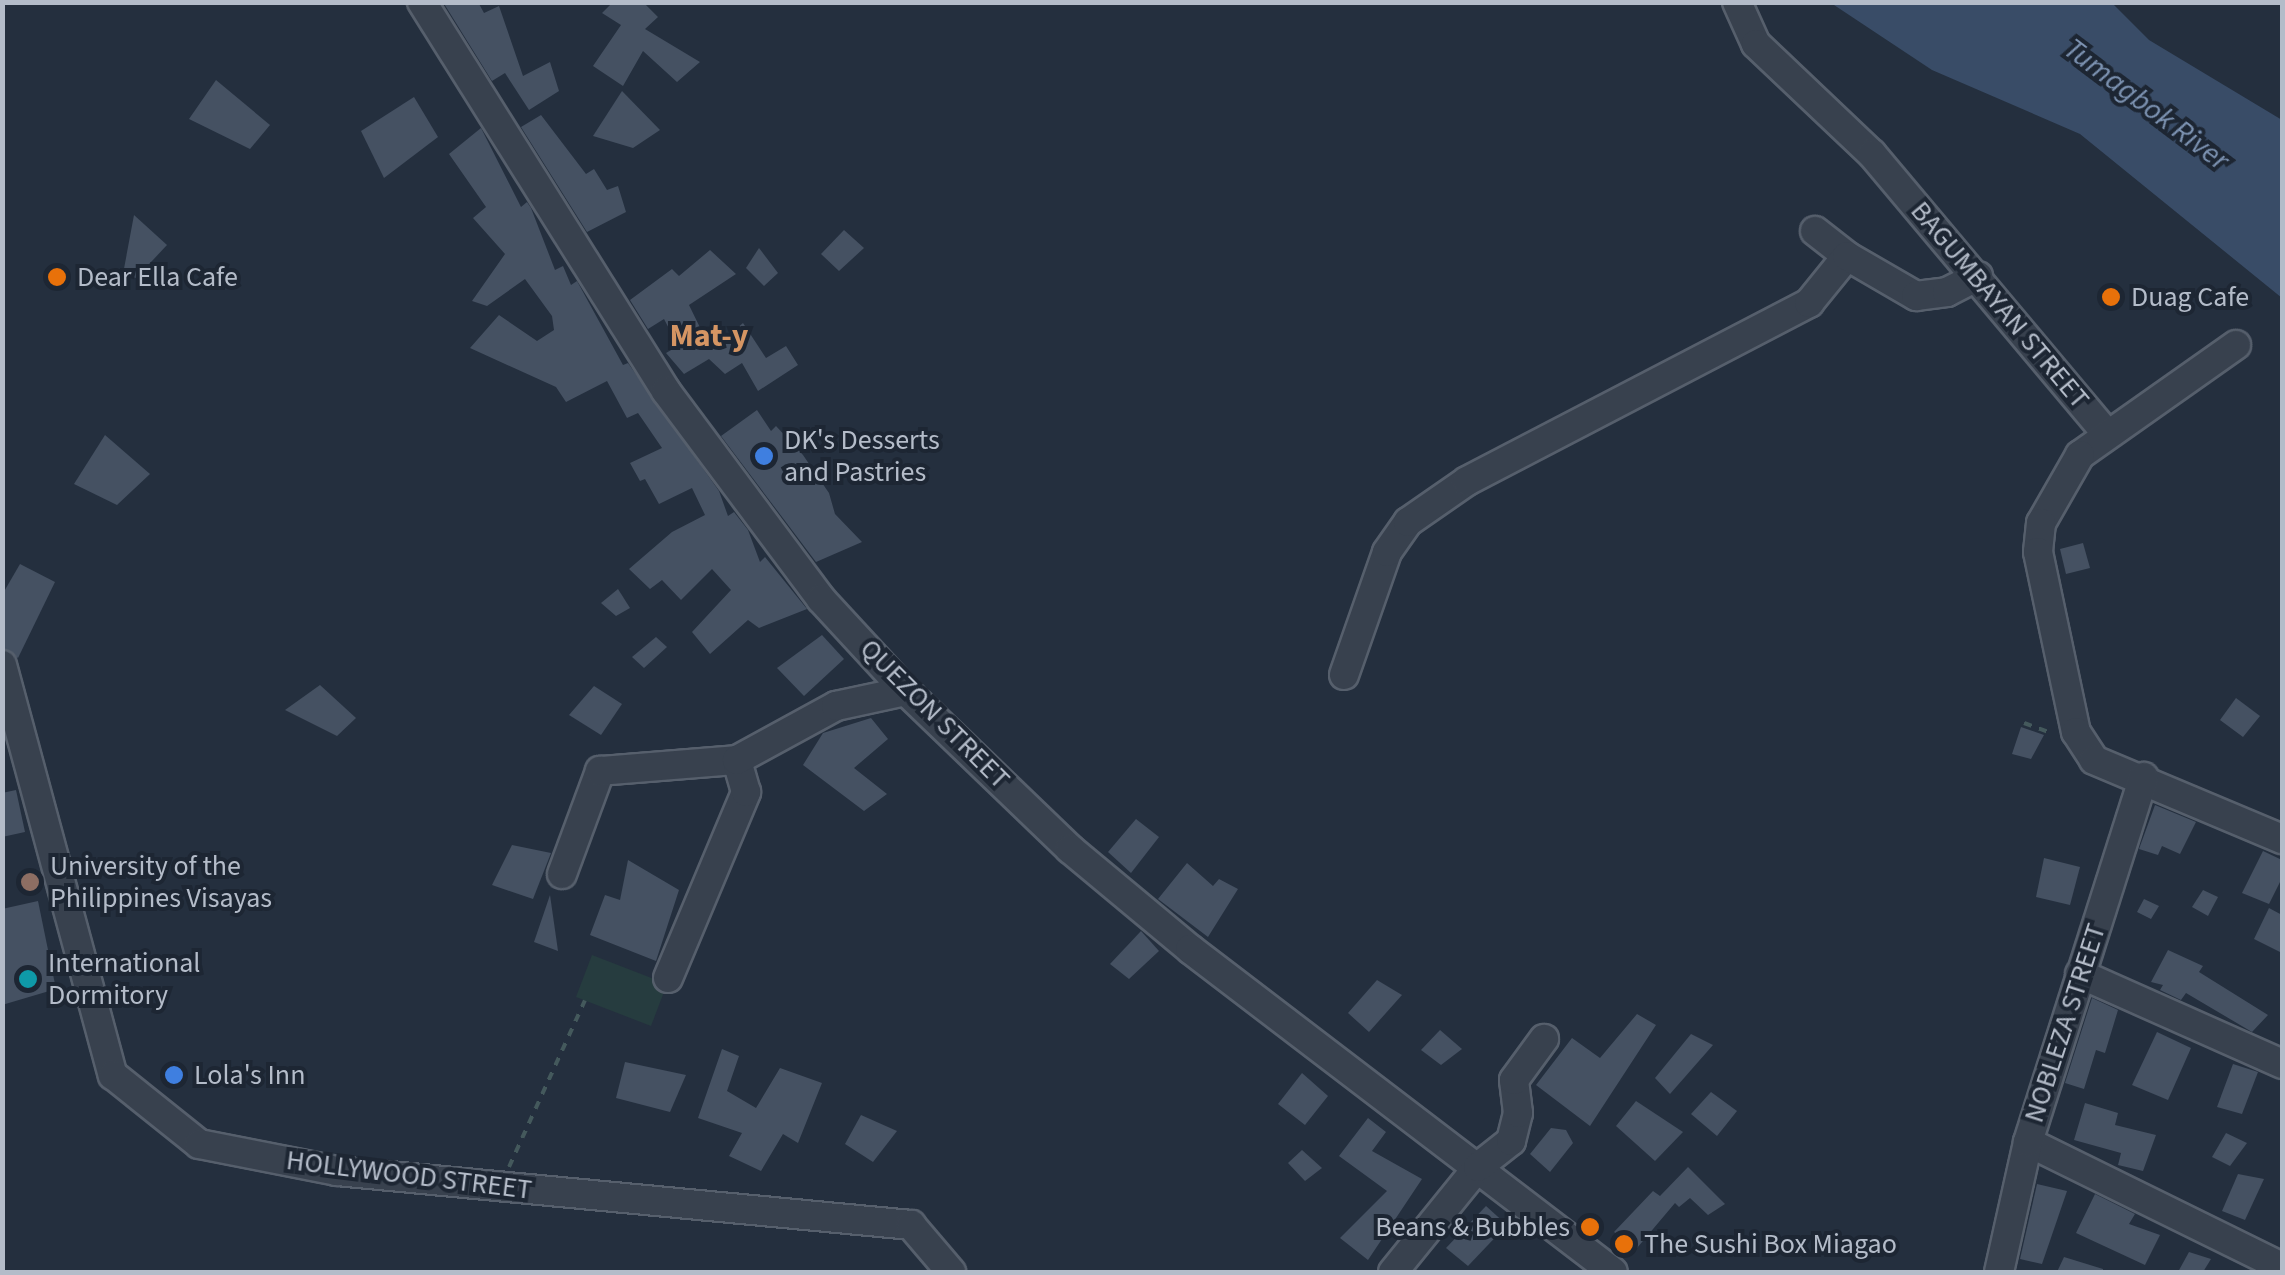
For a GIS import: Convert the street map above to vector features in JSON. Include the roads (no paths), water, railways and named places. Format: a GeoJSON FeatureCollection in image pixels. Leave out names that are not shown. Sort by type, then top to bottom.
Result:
{"type":"FeatureCollection","features":[{"type":"Feature","properties":{"kind":"street","name":"QUEZON STREET"},"geometry":{"type":"LineString","coordinates":[[422,2],[666,391],[821,599],[906,691],[1070,848],[1160,924],[1613,1272]]}},
{"type":"Feature","properties":{"kind":"street","name":"BAGUMBAYAN STREET"},"geometry":{"type":"LineString","coordinates":[[1737,2],[1756,44],[1872,154],[2105,432],[2058,488],[2041,524],[2038,552],[2076,732],[2094,760],[2144,777]]}},
{"type":"Feature","properties":{"kind":"street"},"geometry":{"type":"LineString","coordinates":[[1816,231],[1847,256],[1916,296],[1947,292],[1978,276]]}},
{"type":"Feature","properties":{"kind":"street"},"geometry":{"type":"LineString","coordinates":[[1344,675],[1388,552],[1408,522],[1467,481],[1809,303],[1847,256]]}},
{"type":"Feature","properties":{"kind":"street"},"geometry":{"type":"LineString","coordinates":[[2105,432],[2236,345]]}},
{"type":"Feature","properties":{"kind":"street","name":"HOLLYWOOD STREET"},"geometry":{"type":"LineString","coordinates":[[2,664],[113,1075],[199,1144],[337,1171],[912,1225],[951,1272]]}},
{"type":"Feature","properties":{"kind":"street"},"geometry":{"type":"LineString","coordinates":[[562,874],[600,770],[738,760],[836,706],[906,691]]}},
{"type":"Feature","properties":{"kind":"street"},"geometry":{"type":"LineString","coordinates":[[668,978],[746,792],[738,760]]}},
{"type":"Feature","properties":{"kind":"street"},"geometry":{"type":"LineString","coordinates":[[2144,777],[2282,840]]}},
{"type":"Feature","properties":{"kind":"street","name":"NOBLEZA STREET"},"geometry":{"type":"LineString","coordinates":[[1999,1272],[2028,1142],[2144,777]]}},
{"type":"Feature","properties":{"kind":"street"},"geometry":{"type":"LineString","coordinates":[[2080,974],[2282,1064]]}},
{"type":"Feature","properties":{"kind":"street"},"geometry":{"type":"LineString","coordinates":[[1392,1272],[1478,1167],[1510,1141],[1518,1113],[1514,1080],[1544,1038]]}},
{"type":"Feature","properties":{"kind":"street"},"geometry":{"type":"LineString","coordinates":[[2028,1142],[2282,1266]]}},
{"type":"Feature","properties":{"kind":"water","name":"Tumagbok River"},"geometry":{"type":"Polygon","coordinates":[[[1831,3],[2112,3],[2149,40],[2282,120],[2282,298],[2080,134],[1932,70],[1831,3]]]}},
{"type":"Feature","properties":{"kind":"place","name":"Dear Ella Cafe"},"geometry":{"type":"Point","coordinates":[57,277]}},
{"type":"Feature","properties":{"kind":"place","name":"Duag Cafe"},"geometry":{"type":"Point","coordinates":[2111,297]}},
{"type":"Feature","properties":{"kind":"place","name":"DK's Desserts and Pastries"},"geometry":{"type":"Point","coordinates":[764,456]}},
{"type":"Feature","properties":{"kind":"place","name":"University of the Philippines Visayas"},"geometry":{"type":"Point","coordinates":[30,882]}},
{"type":"Feature","properties":{"kind":"place","name":"International Dormitory"},"geometry":{"type":"Point","coordinates":[28,979]}},
{"type":"Feature","properties":{"kind":"place","name":"Lola's Inn"},"geometry":{"type":"Point","coordinates":[174,1075]}},
{"type":"Feature","properties":{"kind":"place","name":"Beans & Bubbles"},"geometry":{"type":"Point","coordinates":[1590,1227]}},
{"type":"Feature","properties":{"kind":"place","name":"The Sushi Box Miagao"},"geometry":{"type":"Point","coordinates":[1624,1244]}},
{"type":"Feature","properties":{"kind":"district","name":"Mat-y"},"geometry":{"type":"Point","coordinates":[709,336]}}]}
